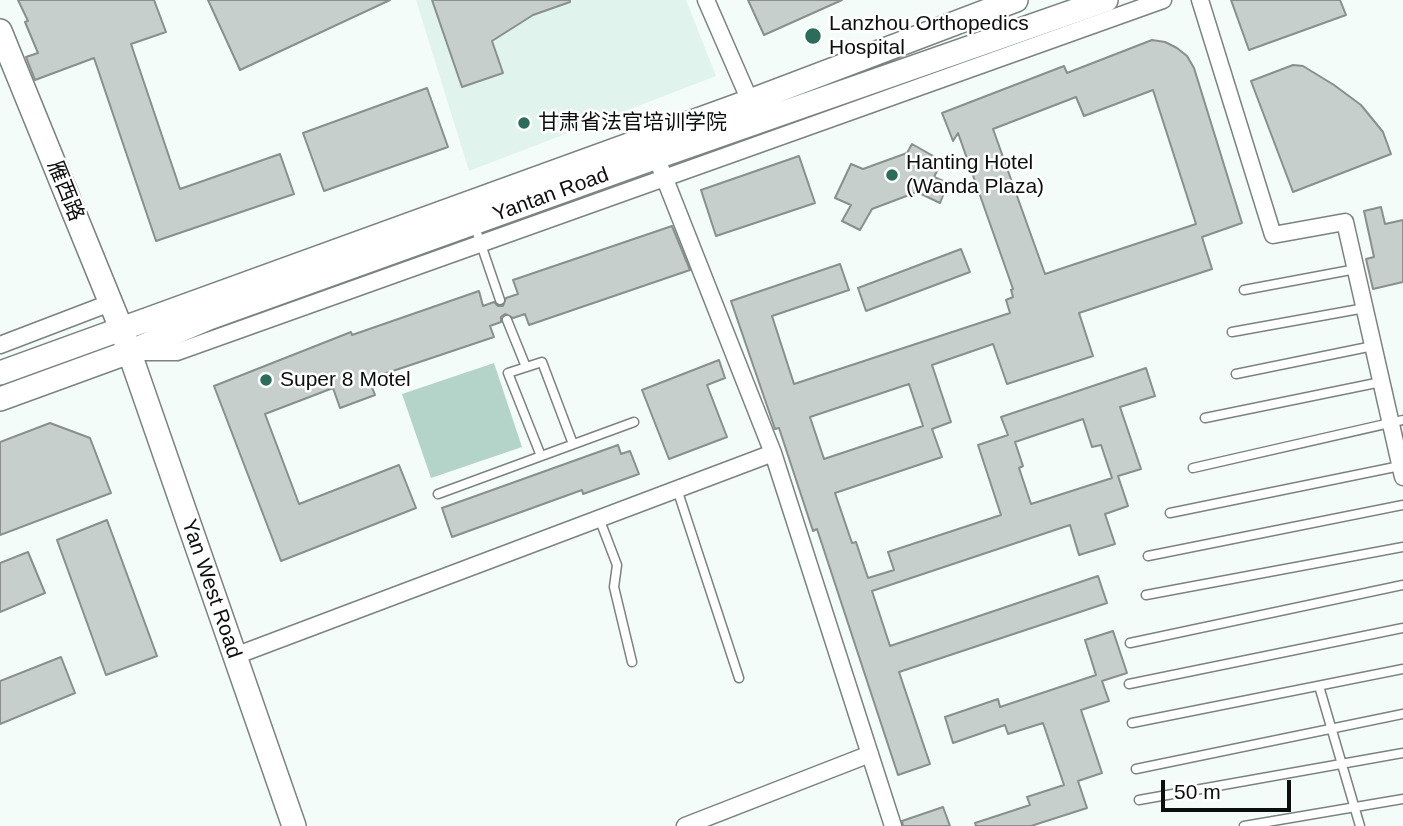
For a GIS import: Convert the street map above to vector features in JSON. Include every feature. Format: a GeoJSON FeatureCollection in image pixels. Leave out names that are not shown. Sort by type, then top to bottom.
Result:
{"type":"FeatureCollection","features":[{"type":"Feature","properties":{"kind":"main road","name":"Yantan Road"},"geometry":{"type":"LineString","coordinates":[[657,157],[750,101],[1016,0]]}},
{"type":"Feature","properties":{"kind":"main road","name":"Yantan Road"},"geometry":{"type":"LineString","coordinates":[[0,399],[129,352],[209,318],[1106,0]]}},
{"type":"Feature","properties":{"kind":"main road","name":"雁西路"},"geometry":{"type":"LineString","coordinates":[[1,36],[129,352]]}},
{"type":"Feature","properties":{"kind":"main road","name":"Yantan Road"},"geometry":{"type":"LineString","coordinates":[[0,373],[121,328],[474,224]]}},
{"type":"Feature","properties":{"kind":"main road","name":"Yan West Road"},"geometry":{"type":"LineString","coordinates":[[129,352],[294,826]]}},
{"type":"Feature","properties":{"kind":"street"},"geometry":{"type":"LineString","coordinates":[[706,0],[750,101]]}},
{"type":"Feature","properties":{"kind":"street"},"geometry":{"type":"LineString","coordinates":[[474,224],[657,157],[1163,0]]}},
{"type":"Feature","properties":{"kind":"street"},"geometry":{"type":"LineString","coordinates":[[1200,0],[1273,235],[1345,222],[1381,382],[1397,422],[1402,469]]}},
{"type":"Feature","properties":{"kind":"street"},"geometry":{"type":"LineString","coordinates":[[657,157],[773,453],[893,826]]}},
{"type":"Feature","properties":{"kind":"street"},"geometry":{"type":"LineString","coordinates":[[0,345],[110,303]]}},
{"type":"Feature","properties":{"kind":"street"},"geometry":{"type":"LineString","coordinates":[[235,656],[773,453]]}},
{"type":"Feature","properties":{"kind":"street"},"geometry":{"type":"LineString","coordinates":[[685,826],[870,754]]}},
{"type":"Feature","properties":{"kind":"lane"},"geometry":{"type":"LineString","coordinates":[[474,224],[500,300]]}},
{"type":"Feature","properties":{"kind":"lane"},"geometry":{"type":"LineString","coordinates":[[1244,290],[1356,269]]}},
{"type":"Feature","properties":{"kind":"lane"},"geometry":{"type":"LineString","coordinates":[[1231,332],[1365,309]]}},
{"type":"Feature","properties":{"kind":"lane"},"geometry":{"type":"LineString","coordinates":[[507,320],[526,367]]}},
{"type":"Feature","properties":{"kind":"lane"},"geometry":{"type":"LineString","coordinates":[[1236,374],[1373,346]]}},
{"type":"Feature","properties":{"kind":"lane"},"geometry":{"type":"LineString","coordinates":[[541,456],[508,373],[541,362],[573,444]]}},
{"type":"Feature","properties":{"kind":"lane"},"geometry":{"type":"LineString","coordinates":[[1205,418],[1381,382]]}},
{"type":"Feature","properties":{"kind":"lane"},"geometry":{"type":"LineString","coordinates":[[438,494],[634,422]]}},
{"type":"Feature","properties":{"kind":"lane"},"geometry":{"type":"LineString","coordinates":[[1193,468],[1397,422]]}},
{"type":"Feature","properties":{"kind":"lane"},"geometry":{"type":"LineString","coordinates":[[1170,513],[1402,469]]}},
{"type":"Feature","properties":{"kind":"lane"},"geometry":{"type":"LineString","coordinates":[[677,489],[739,678]]}},
{"type":"Feature","properties":{"kind":"lane"},"geometry":{"type":"LineString","coordinates":[[1148,556],[1403,505]]}},
{"type":"Feature","properties":{"kind":"lane"},"geometry":{"type":"LineString","coordinates":[[599,518],[617,565],[614,587],[632,662]]}},
{"type":"Feature","properties":{"kind":"lane"},"geometry":{"type":"LineString","coordinates":[[1146,595],[1403,547]]}},
{"type":"Feature","properties":{"kind":"lane"},"geometry":{"type":"LineString","coordinates":[[1130,643],[1403,585]]}},
{"type":"Feature","properties":{"kind":"lane"},"geometry":{"type":"LineString","coordinates":[[1129,684],[1403,628]]}},
{"type":"Feature","properties":{"kind":"lane"},"geometry":{"type":"LineString","coordinates":[[1132,723],[1403,670]]}},
{"type":"Feature","properties":{"kind":"lane"},"geometry":{"type":"LineString","coordinates":[[1319,686],[1360,826]]}},
{"type":"Feature","properties":{"kind":"lane"},"geometry":{"type":"LineString","coordinates":[[1136,769],[1403,714]]}},
{"type":"Feature","properties":{"kind":"lane"},"geometry":{"type":"LineString","coordinates":[[1139,800],[1403,753]]}},
{"type":"Feature","properties":{"kind":"lane"},"geometry":{"type":"LineString","coordinates":[[1244,826],[1403,799]]}},
{"type":"Feature","properties":{"kind":"shaded area","name":"甘肃省法官培训学院"},"geometry":{"type":"Polygon","coordinates":[[[416,0],[686,0],[716,76],[469,171],[416,0]]]}},
{"type":"Feature","properties":{"kind":"green space"},"geometry":{"type":"Polygon","coordinates":[[[494,363],[522,447],[431,478],[402,394],[494,363]]]}},
{"type":"Feature","properties":{"kind":"building"},"geometry":{"type":"Polygon","coordinates":[[[18,0],[154,0],[166,32],[131,44],[180,189],[280,154],[294,194],[156,241],[94,58],[35,80],[26,57],[38,53],[18,0]]]}},
{"type":"Feature","properties":{"kind":"building"},"geometry":{"type":"Polygon","coordinates":[[[208,0],[390,0],[240,70],[208,0]]]}},
{"type":"Feature","properties":{"kind":"building"},"geometry":{"type":"Polygon","coordinates":[[[432,0],[570,2],[533,15],[492,41],[503,73],[462,87],[432,0]]]}},
{"type":"Feature","properties":{"kind":"building"},"geometry":{"type":"Polygon","coordinates":[[[748,0],[842,0],[764,35],[748,0]]]}},
{"type":"Feature","properties":{"kind":"building"},"geometry":{"type":"Polygon","coordinates":[[[1231,0],[1340,0],[1346,15],[1249,50],[1231,0]]]}},
{"type":"Feature","properties":{"kind":"building"},"geometry":{"type":"Polygon","coordinates":[[[1152,40],[1165,42],[1187,56],[1194,68],[1242,223],[1202,237],[1212,269],[1079,313],[1093,356],[1007,384],[993,344],[932,365],[951,422],[932,429],[942,457],[835,493],[852,543],[856,542],[868,578],[894,570],[888,552],[1001,515],[978,445],[1008,435],[1001,417],[1146,368],[1155,396],[1120,407],[1141,469],[1118,476],[1128,506],[1105,514],[1115,544],[1079,555],[1070,525],[872,591],[890,646],[1098,576],[1107,603],[899,672],[930,764],[898,775],[817,529],[813,531],[779,428],[775,429],[731,301],[840,264],[849,290],[772,316],[794,384],[1010,313],[1006,300],[1013,297],[1013,289],[958,133],[953,141],[942,113],[1064,66],[1067,73],[1152,40]],[[1153,90],[1084,116],[1076,97],[993,129],[1045,274],[1196,224],[1153,90]],[[909,384],[810,417],[824,459],[923,426],[909,384]],[[1083,419],[1015,442],[1023,466],[1019,468],[1031,504],[1112,478],[1101,445],[1092,447],[1083,419]]]}},
{"type":"Feature","properties":{"kind":"building"},"geometry":{"type":"Polygon","coordinates":[[[1293,65],[1303,66],[1361,105],[1383,132],[1391,154],[1293,192],[1251,81],[1293,65]]]}},
{"type":"Feature","properties":{"kind":"building"},"geometry":{"type":"Polygon","coordinates":[[[427,88],[448,147],[324,191],[303,133],[427,88]]]}},
{"type":"Feature","properties":{"kind":"building"},"geometry":{"type":"Polygon","coordinates":[[[912,144],[942,161],[934,177],[948,183],[940,203],[917,192],[872,209],[860,230],[842,221],[851,205],[835,198],[851,164],[863,169],[907,153],[912,144]]]}},
{"type":"Feature","properties":{"kind":"building"},"geometry":{"type":"Polygon","coordinates":[[[799,156],[815,203],[716,236],[701,190],[799,156]]]}},
{"type":"Feature","properties":{"kind":"building"},"geometry":{"type":"Polygon","coordinates":[[[1381,207],[1385,224],[1403,220],[1403,282],[1373,289],[1366,259],[1374,257],[1364,211],[1381,207]]]}},
{"type":"Feature","properties":{"kind":"building"},"geometry":{"type":"Polygon","coordinates":[[[672,226],[690,270],[529,325],[525,314],[513,318],[505,314],[501,317],[501,322],[490,326],[494,337],[369,379],[375,395],[340,408],[333,388],[265,414],[299,504],[399,465],[416,508],[281,561],[214,386],[351,332],[352,335],[479,291],[483,306],[494,302],[503,306],[506,298],[518,294],[513,280],[672,226]]]}},
{"type":"Feature","properties":{"kind":"building"},"geometry":{"type":"Polygon","coordinates":[[[961,249],[970,272],[866,311],[858,288],[961,249]]]}},
{"type":"Feature","properties":{"kind":"building"},"geometry":{"type":"Polygon","coordinates":[[[719,360],[725,378],[707,385],[727,437],[669,459],[642,390],[719,360]]]}},
{"type":"Feature","properties":{"kind":"building"},"geometry":{"type":"Polygon","coordinates":[[[50,423],[90,438],[111,493],[0,535],[0,442],[50,423]]]}},
{"type":"Feature","properties":{"kind":"building"},"geometry":{"type":"Polygon","coordinates":[[[618,445],[621,454],[630,451],[639,474],[583,494],[582,490],[452,537],[442,508],[618,445]]]}},
{"type":"Feature","properties":{"kind":"building"},"geometry":{"type":"Polygon","coordinates":[[[107,520],[157,656],[106,675],[57,540],[107,520]]]}},
{"type":"Feature","properties":{"kind":"building"},"geometry":{"type":"Polygon","coordinates":[[[28,552],[45,593],[0,612],[0,563],[28,552]]]}},
{"type":"Feature","properties":{"kind":"building"},"geometry":{"type":"Polygon","coordinates":[[[1113,631],[1127,673],[1102,681],[1109,701],[1081,710],[1102,773],[1078,781],[1087,808],[1031,826],[976,826],[975,823],[1030,805],[1027,797],[1064,785],[1043,723],[1008,734],[1005,725],[953,743],[945,717],[998,699],[1000,707],[1096,675],[1085,640],[1113,631]]]}},
{"type":"Feature","properties":{"kind":"building"},"geometry":{"type":"Polygon","coordinates":[[[61,657],[75,693],[0,724],[0,681],[61,657]]]}},
{"type":"Feature","properties":{"kind":"building"},"geometry":{"type":"Polygon","coordinates":[[[943,807],[950,826],[903,826],[902,821],[943,807]]]}},
{"type":"Feature","properties":{"kind":"place","name":"Lanzhou Orthopedics Hospital"},"geometry":{"type":"Point","coordinates":[813,36]}},
{"type":"Feature","properties":{"kind":"place","name":"甘肃省法官培训学院"},"geometry":{"type":"Point","coordinates":[524,123]}},
{"type":"Feature","properties":{"kind":"place","name":"Hanting Hotel (Wanda Plaza)"},"geometry":{"type":"Point","coordinates":[892,175]}},
{"type":"Feature","properties":{"kind":"place","name":"Super 8 Motel"},"geometry":{"type":"Point","coordinates":[266,380]}}]}
